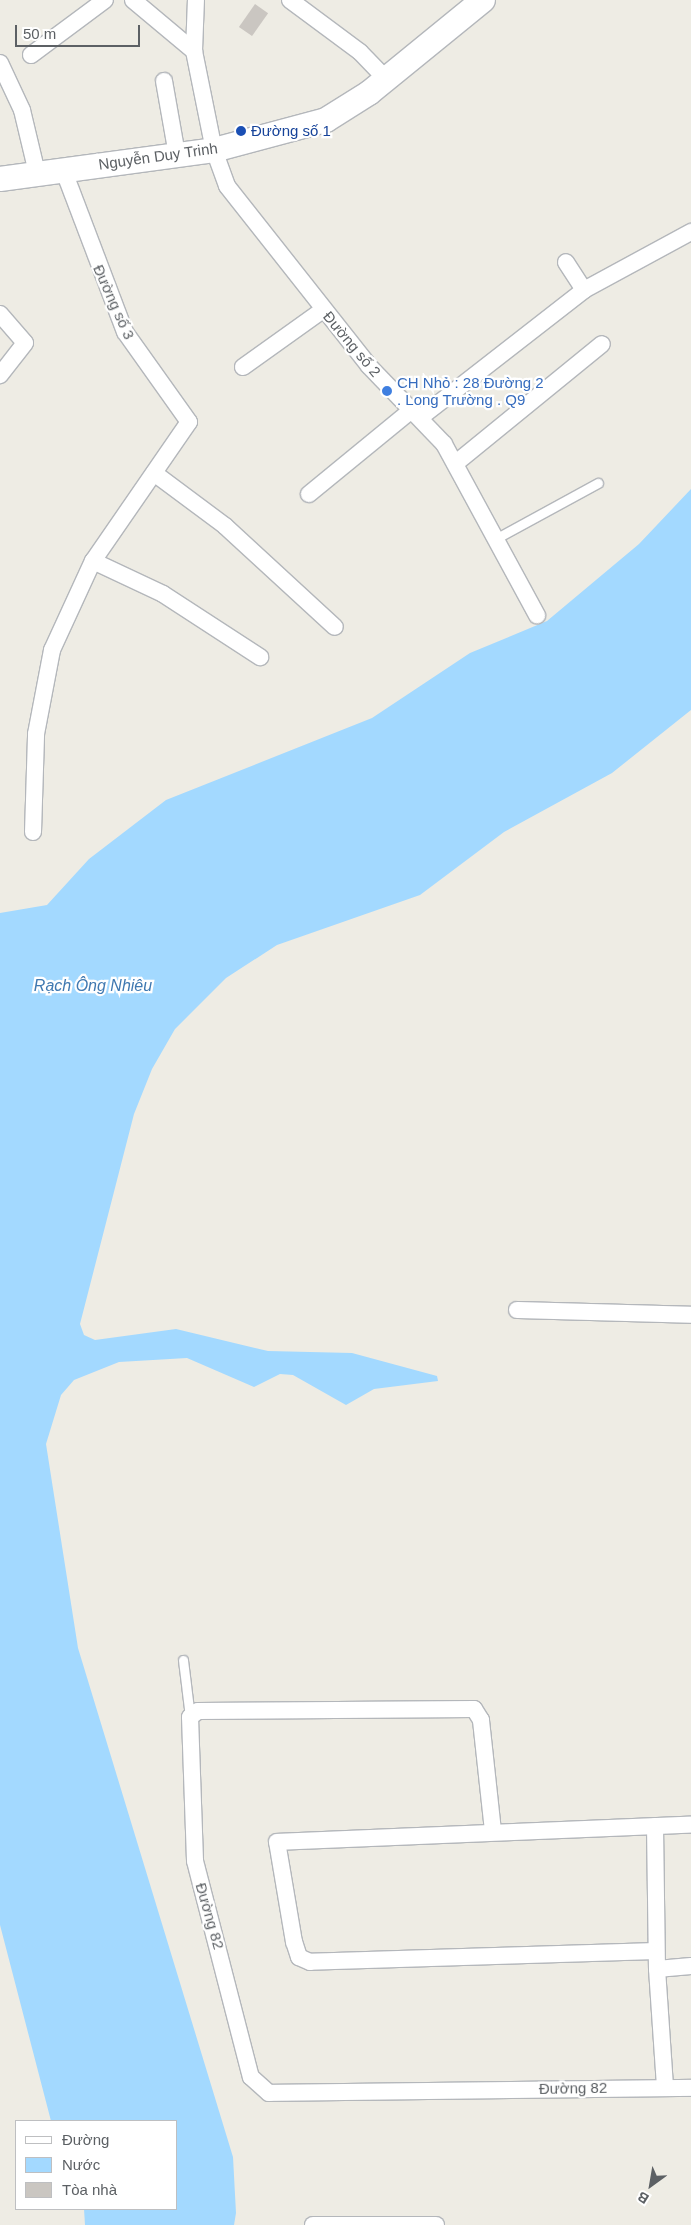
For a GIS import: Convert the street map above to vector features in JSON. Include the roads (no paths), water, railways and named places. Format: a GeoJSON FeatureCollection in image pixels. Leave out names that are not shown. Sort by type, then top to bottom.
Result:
{"type":"FeatureCollection","features":[{"type":"Feature","properties":{"kind":"main road","name":"Nguyễn Duy Trinh"},"geometry":{"type":"LineString","coordinates":[[0,179],[214,150],[326,120],[385,78],[483,0]]}},
{"type":"Feature","properties":{"kind":"street"},"geometry":{"type":"LineString","coordinates":[[31,56],[105,0]]}},
{"type":"Feature","properties":{"kind":"street"},"geometry":{"type":"LineString","coordinates":[[133,0],[194,51]]}},
{"type":"Feature","properties":{"kind":"street","name":"Đường số 2"},"geometry":{"type":"LineString","coordinates":[[196,0],[194,51],[214,150],[227,186],[247,217],[369,366],[417,413],[456,463],[537,615]]}},
{"type":"Feature","properties":{"kind":"street"},"geometry":{"type":"LineString","coordinates":[[290,0],[360,52],[385,78]]}},
{"type":"Feature","properties":{"kind":"street"},"geometry":{"type":"LineString","coordinates":[[0,63],[22,110],[37,173]]}},
{"type":"Feature","properties":{"kind":"street"},"geometry":{"type":"LineString","coordinates":[[164,80],[177,155]]}},
{"type":"Feature","properties":{"kind":"street","name":"Đường số 3"},"geometry":{"type":"LineString","coordinates":[[63,169],[125,332],[189,422],[154,473]]}},
{"type":"Feature","properties":{"kind":"street"},"geometry":{"type":"LineString","coordinates":[[309,494],[584,290],[691,232]]}},
{"type":"Feature","properties":{"kind":"street"},"geometry":{"type":"LineString","coordinates":[[566,262],[584,290]]}},
{"type":"Feature","properties":{"kind":"street"},"geometry":{"type":"LineString","coordinates":[[243,367],[323,310]]}},
{"type":"Feature","properties":{"kind":"street"},"geometry":{"type":"LineString","coordinates":[[0,314],[24,338],[0,375]]}},
{"type":"Feature","properties":{"kind":"street"},"geometry":{"type":"LineString","coordinates":[[456,463],[602,344]]}},
{"type":"Feature","properties":{"kind":"street"},"geometry":{"type":"LineString","coordinates":[[33,832],[36,734],[44,680],[52,650],[93,561],[154,473],[225,526],[335,627]]}},
{"type":"Feature","properties":{"kind":"street"},"geometry":{"type":"LineString","coordinates":[[93,561],[163,594],[260,657]]}},
{"type":"Feature","properties":{"kind":"street"},"geometry":{"type":"LineString","coordinates":[[517,1310],[691,1315]]}},
{"type":"Feature","properties":{"kind":"street"},"geometry":{"type":"LineString","coordinates":[[190,1717],[198,1712],[474,1709],[481,1720],[493,1831]]}},
{"type":"Feature","properties":{"kind":"street","name":"Đường 82"},"geometry":{"type":"LineString","coordinates":[[190,1717],[195,1861],[251,2077],[260,2087],[269,2093],[691,2088]]}},
{"type":"Feature","properties":{"kind":"street"},"geometry":{"type":"LineString","coordinates":[[656,1951],[310,1962],[299,1958],[277,1842],[493,1831],[691,1825]]}},
{"type":"Feature","properties":{"kind":"street"},"geometry":{"type":"LineString","coordinates":[[655,1826],[656,1951],[665,2087]]}},
{"type":"Feature","properties":{"kind":"street"},"geometry":{"type":"LineString","coordinates":[[657,1969],[691,1966]]}},
{"type":"Feature","properties":{"kind":"street"},"geometry":{"type":"LineString","coordinates":[[313,2225],[436,2225]]}},
{"type":"Feature","properties":{"kind":"lane"},"geometry":{"type":"LineString","coordinates":[[497,538],[598,483]]}},
{"type":"Feature","properties":{"kind":"lane"},"geometry":{"type":"LineString","coordinates":[[183,1660],[190,1717]]}},
{"type":"Feature","properties":{"kind":"water","name":"Rạch Ông Nhiêu"},"geometry":{"type":"Polygon","coordinates":[[[691,489],[691,710],[612,773],[504,832],[420,895],[277,945],[226,978],[175,1029],[152,1069],[134,1114],[80,1324],[84,1335],[95,1340],[176,1329],[268,1351],[352,1353],[437,1376],[438,1381],[374,1389],[346,1405],[293,1375],[280,1374],[254,1387],[187,1358],[119,1362],[74,1380],[61,1395],[46,1444],[78,1648],[233,2157],[236,2213],[234,2225],[85,2225],[84,2210],[178,2210],[178,2120],[51,2120],[0,1925],[0,913],[47,905],[89,859],[166,800],[372,718],[470,653],[547,621],[639,544],[691,489]]]}},
{"type":"Feature","properties":{"kind":"place","name":"Đường số 1"},"geometry":{"type":"Point","coordinates":[241,131]}},
{"type":"Feature","properties":{"kind":"place","name":"CH Nhỏ : 28 Đường 2 . Long Trường . Q9"},"geometry":{"type":"Point","coordinates":[387,391]}}]}
